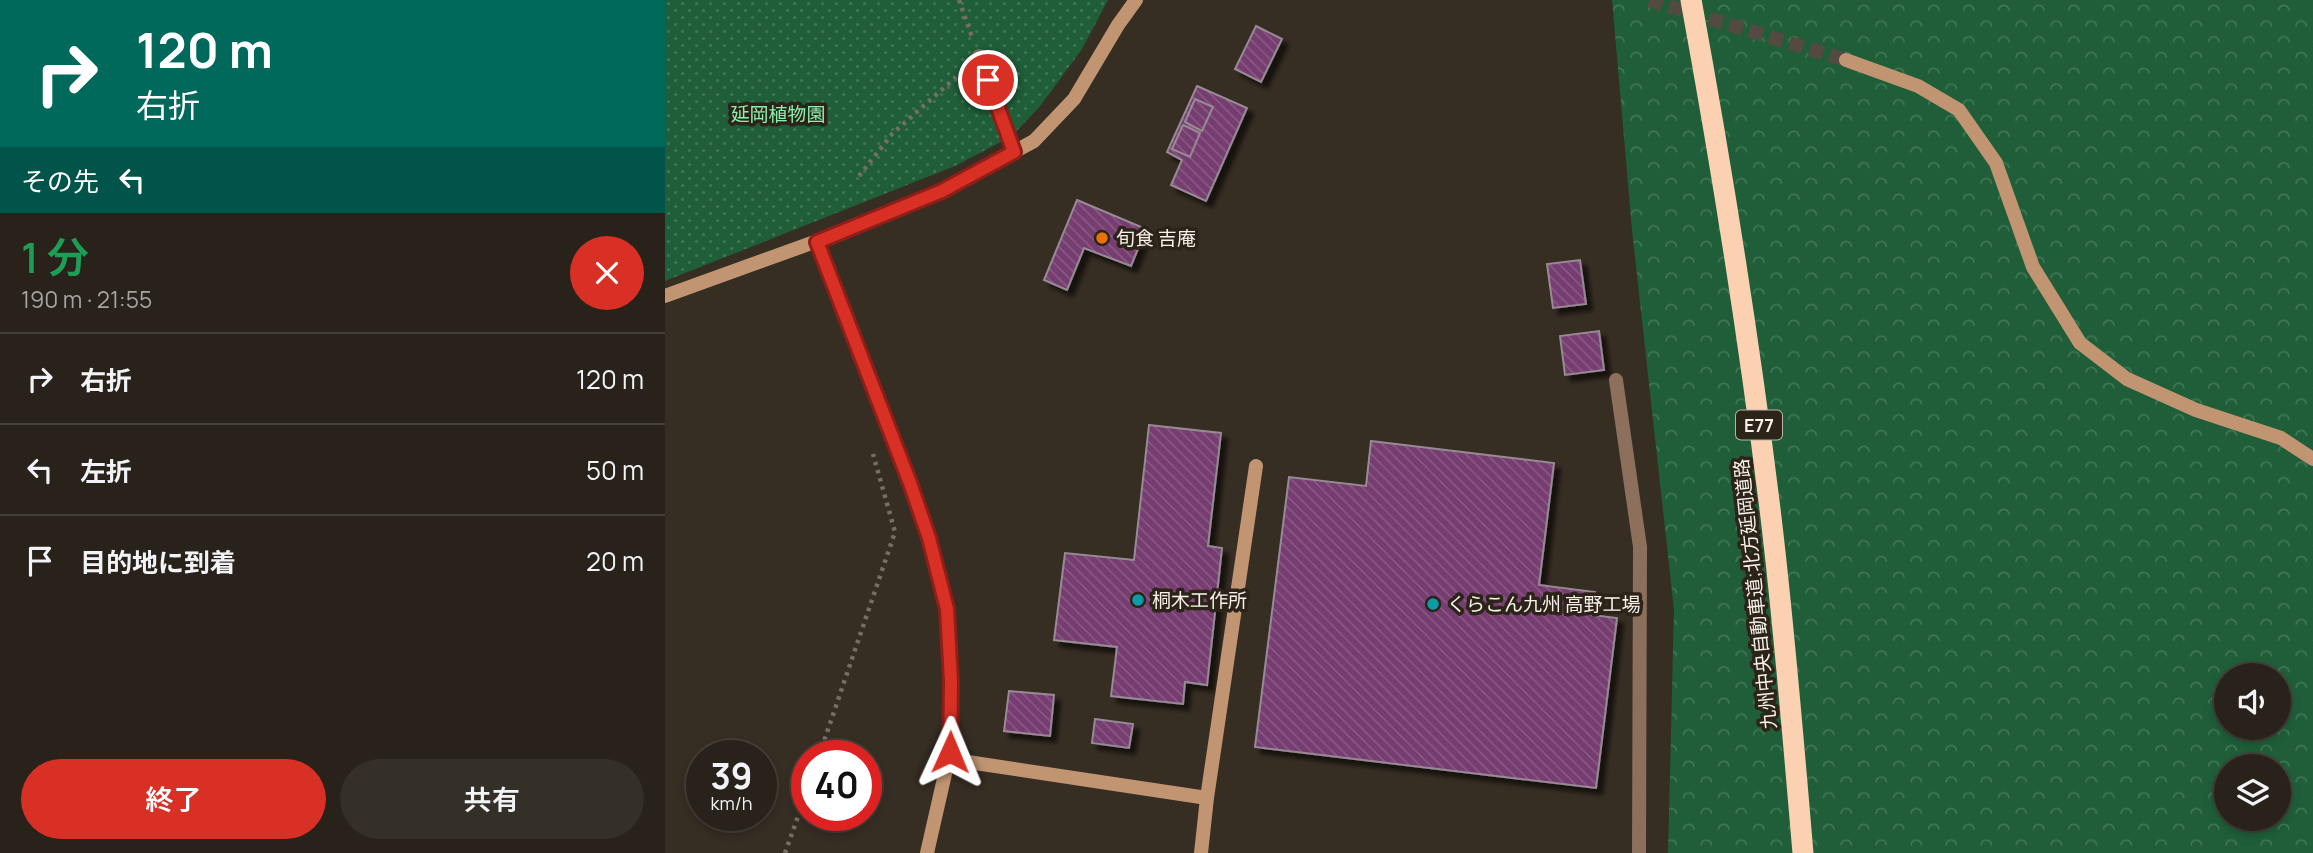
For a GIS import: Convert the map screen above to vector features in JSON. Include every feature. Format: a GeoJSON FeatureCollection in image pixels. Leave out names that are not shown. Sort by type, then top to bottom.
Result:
{"type":"FeatureCollection","features":[{"type":"Feature","properties":{"kind":"highway","name":"九州中央自動車道;北方延岡道路"},"geometry":{"type":"LineString","coordinates":[[1691,0],[1746,324],[1789,686],[1803,853]]}},
{"type":"Feature","properties":{"kind":"street"},"geometry":{"type":"LineString","coordinates":[[665,296],[817,242],[942,191],[1034,141],[1075,99],[1118,25],[1136,0]]}},
{"type":"Feature","properties":{"kind":"street"},"geometry":{"type":"LineString","coordinates":[[979,56],[1014,152]]}},
{"type":"Feature","properties":{"kind":"street"},"geometry":{"type":"LineString","coordinates":[[1846,60],[1919,86],[1959,110],[1996,163],[2033,267],[2080,343],[2127,379],[2196,410],[2281,438],[2313,459]]}},
{"type":"Feature","properties":{"kind":"street"},"geometry":{"type":"LineString","coordinates":[[817,242],[910,483],[929,538],[947,609],[951,681],[949,759],[927,853]]}},
{"type":"Feature","properties":{"kind":"street"},"geometry":{"type":"LineString","coordinates":[[1616,380],[1640,547],[1639,853]]}},
{"type":"Feature","properties":{"kind":"street"},"geometry":{"type":"LineString","coordinates":[[1201,853],[1257,466]]}},
{"type":"Feature","properties":{"kind":"street"},"geometry":{"type":"LineString","coordinates":[[949,759],[1207,798]]}},
{"type":"Feature","properties":{"kind":"path"},"geometry":{"type":"LineString","coordinates":[[859,176],[892,134],[979,56],[959,0]]}},
{"type":"Feature","properties":{"kind":"path"},"geometry":{"type":"LineString","coordinates":[[824,740],[895,532],[873,453]]}},
{"type":"Feature","properties":{"kind":"path"},"geometry":{"type":"LineString","coordinates":[[785,853],[793,831]]}},
{"type":"Feature","properties":{"kind":"green space","name":"延岡植物園"},"geometry":{"type":"Polygon","coordinates":[[[665,0],[1108,0],[1082,49],[1041,105],[1012,136],[955,166],[665,281],[665,0]]]}},
{"type":"Feature","properties":{"kind":"green space"},"geometry":{"type":"Polygon","coordinates":[[[1612,0],[2313,0],[2313,853],[1668,853],[1674,610],[1632,230],[1612,0]]]}},
{"type":"Feature","properties":{"kind":"building"},"geometry":{"type":"Polygon","coordinates":[[[1256,26],[1282,39],[1261,82],[1235,69],[1256,26]]]}},
{"type":"Feature","properties":{"kind":"building"},"geometry":{"type":"Polygon","coordinates":[[[1197,86],[1247,108],[1206,201],[1171,185],[1182,160],[1167,152],[1197,86]]]}},
{"type":"Feature","properties":{"kind":"building"},"geometry":{"type":"Polygon","coordinates":[[[1195,99],[1213,107],[1202,131],[1185,122],[1195,99]]]}},
{"type":"Feature","properties":{"kind":"building"},"geometry":{"type":"Polygon","coordinates":[[[1183,125],[1200,133],[1190,157],[1172,149],[1183,125]]]}},
{"type":"Feature","properties":{"kind":"building","name":"旬食 吉庵"},"geometry":{"type":"Polygon","coordinates":[[[1077,200],[1146,229],[1131,266],[1084,248],[1067,290],[1044,280],[1077,200]]]}},
{"type":"Feature","properties":{"kind":"building"},"geometry":{"type":"Polygon","coordinates":[[[1580,260],[1586,304],[1553,308],[1547,264],[1580,260]]]}},
{"type":"Feature","properties":{"kind":"building"},"geometry":{"type":"Polygon","coordinates":[[[1599,331],[1604,370],[1565,375],[1560,336],[1599,331]]]}},
{"type":"Feature","properties":{"kind":"building","name":"桐木工作所"},"geometry":{"type":"Polygon","coordinates":[[[1149,425],[1221,433],[1208,546],[1222,548],[1207,685],[1185,682],[1183,704],[1111,696],[1117,647],[1054,640],[1065,553],[1134,560],[1149,425]]]}},
{"type":"Feature","properties":{"kind":"building","name":"くらこん九州 高野工場"},"geometry":{"type":"Polygon","coordinates":[[[1371,441],[1554,463],[1539,585],[1595,592],[1592,615],[1617,618],[1596,788],[1255,747],[1289,477],[1366,486],[1371,441]]]}},
{"type":"Feature","properties":{"kind":"building"},"geometry":{"type":"Polygon","coordinates":[[[1009,691],[1054,695],[1050,736],[1004,731],[1009,691]]]}},
{"type":"Feature","properties":{"kind":"building"},"geometry":{"type":"Polygon","coordinates":[[[1095,719],[1133,724],[1129,748],[1092,743],[1095,719]]]}},
{"type":"Feature","properties":{"kind":"tunnel"},"geometry":{"type":"LineString","coordinates":[[1649,0],[1846,60]]}},
{"type":"Feature","properties":{"kind":"place","name":"旬食 吉庵"},"geometry":{"type":"Point","coordinates":[1102,238]}},
{"type":"Feature","properties":{"kind":"place","name":"桐木工作所"},"geometry":{"type":"Point","coordinates":[1138,600]}},
{"type":"Feature","properties":{"kind":"place","name":"くらこん九州 高野工場"},"geometry":{"type":"Point","coordinates":[1433,604]}},
{"type":"Feature","properties":{"kind":"route"},"geometry":{"type":"LineString","coordinates":[[950,752],[951,681],[947,609],[929,538],[817,242],[942,191],[1014,152],[988,80]]}}]}
